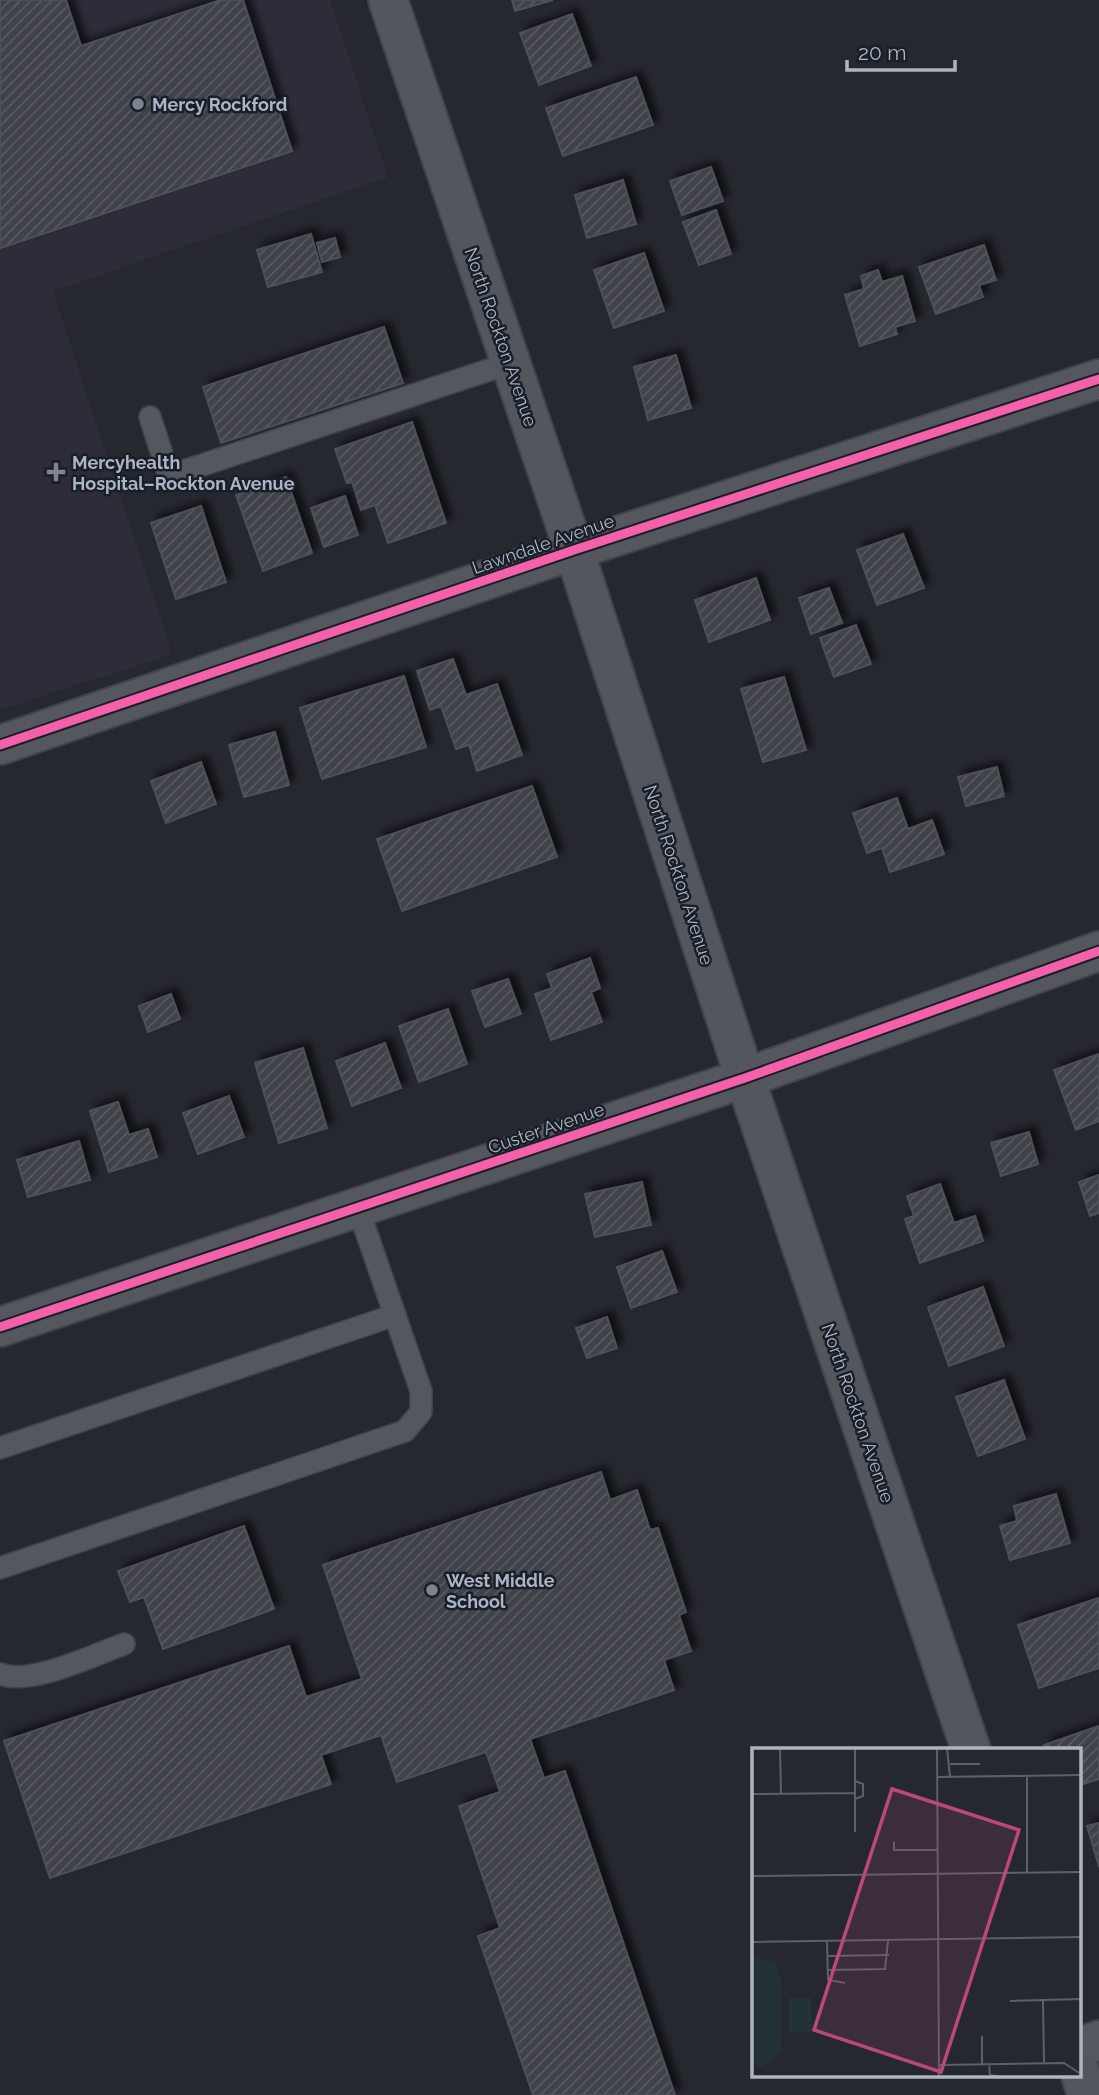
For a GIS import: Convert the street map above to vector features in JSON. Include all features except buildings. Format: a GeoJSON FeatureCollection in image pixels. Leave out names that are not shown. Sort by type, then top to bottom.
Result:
{"type":"FeatureCollection","features":[{"type":"Feature","properties":{"kind":"main road","name":"North Rockton Avenue"},"geometry":{"type":"LineString","coordinates":[[388,0],[574,550],[745,1078],[970,1748]]}},
{"type":"Feature","properties":{"kind":"main road"},"geometry":{"type":"LineString","coordinates":[[1082,2078],[1087,2095]]}},
{"type":"Feature","properties":{"kind":"street","name":"Lawndale Avenue"},"geometry":{"type":"LineString","coordinates":[[0,746],[574,550],[1099,379]]}},
{"type":"Feature","properties":{"kind":"street","name":"Custer Avenue"},"geometry":{"type":"LineString","coordinates":[[0,1327],[745,1078],[1099,951]]}},
{"type":"Feature","properties":{"kind":"street"},"geometry":{"type":"LineString","coordinates":[[1082,2046],[1099,2040]]}},
{"type":"Feature","properties":{"kind":"lane"},"geometry":{"type":"LineString","coordinates":[[150,417],[169,476],[510,363]]}},
{"type":"Feature","properties":{"kind":"lane"},"geometry":{"type":"LineString","coordinates":[[0,1568],[405,1431],[421,1412],[421,1391],[358,1208]]}},
{"type":"Feature","properties":{"kind":"lane"},"geometry":{"type":"LineString","coordinates":[[0,1448],[395,1315]]}},
{"type":"Feature","properties":{"kind":"lane"},"geometry":{"type":"LineString","coordinates":[[0,1674],[9,1677],[41,1674],[124,1644]]}},
{"type":"Feature","properties":{"kind":"shaded area","name":"Mercyhealth Hospital–Rockton Avenue"},"geometry":{"type":"Polygon","coordinates":[[[0,0],[330,0],[388,177],[53,291],[172,654],[0,710],[0,0]]]}},
{"type":"Feature","properties":{"kind":"cycle path"},"geometry":{"type":"LineString","coordinates":[[0,745],[574,550],[1099,379]]}},
{"type":"Feature","properties":{"kind":"cycle path"},"geometry":{"type":"LineString","coordinates":[[0,1327],[745,1078],[1099,951]]}},
{"type":"Feature","properties":{"kind":"place","name":"Mercy Rockford"},"geometry":{"type":"Point","coordinates":[138,104]}},
{"type":"Feature","properties":{"kind":"place","name":"Mercyhealth Hospital–Rockton Avenue"},"geometry":{"type":"Point","coordinates":[56,472]}},
{"type":"Feature","properties":{"kind":"place","name":"West Middle School"},"geometry":{"type":"Point","coordinates":[432,1590]}}]}
